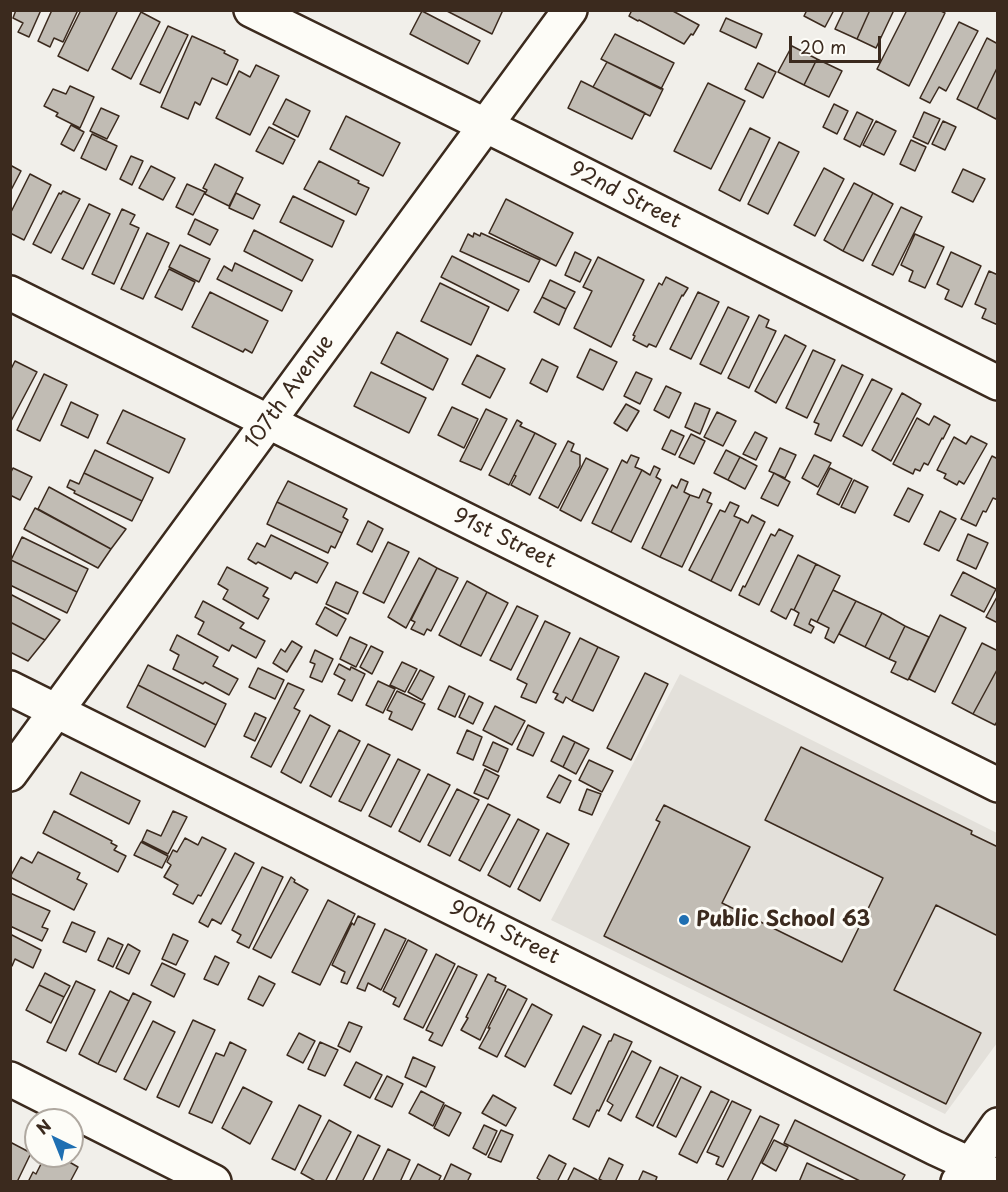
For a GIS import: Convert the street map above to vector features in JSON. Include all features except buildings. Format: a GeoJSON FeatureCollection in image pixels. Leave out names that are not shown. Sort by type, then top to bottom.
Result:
{"type":"FeatureCollection","features":[{"type":"Feature","properties":{"kind":"street","name":"92nd Street"},"geometry":{"type":"LineString","coordinates":[[251,10],[998,383]]}},
{"type":"Feature","properties":{"kind":"street","name":"107th Avenue"},"geometry":{"type":"LineString","coordinates":[[10,774],[570,10]]}},
{"type":"Feature","properties":{"kind":"street","name":"91st Street"},"geometry":{"type":"LineString","coordinates":[[10,293],[998,785]]}},
{"type":"Feature","properties":{"kind":"street","name":"90th Street"},"geometry":{"type":"LineString","coordinates":[[10,688],[975,1175]]}},
{"type":"Feature","properties":{"kind":"street"},"geometry":{"type":"LineString","coordinates":[[10,1079],[214,1182]]}},
{"type":"Feature","properties":{"kind":"street"},"geometry":{"type":"LineString","coordinates":[[975,1175],[998,1125]]}},
{"type":"Feature","properties":{"kind":"shaded area"},"geometry":{"type":"Polygon","coordinates":[[[680,674],[997,833],[997,1043],[945,1114],[551,920],[680,674]]]}},
{"type":"Feature","properties":{"kind":"place","name":"Public School 63"},"geometry":{"type":"Point","coordinates":[684,920]}}]}
